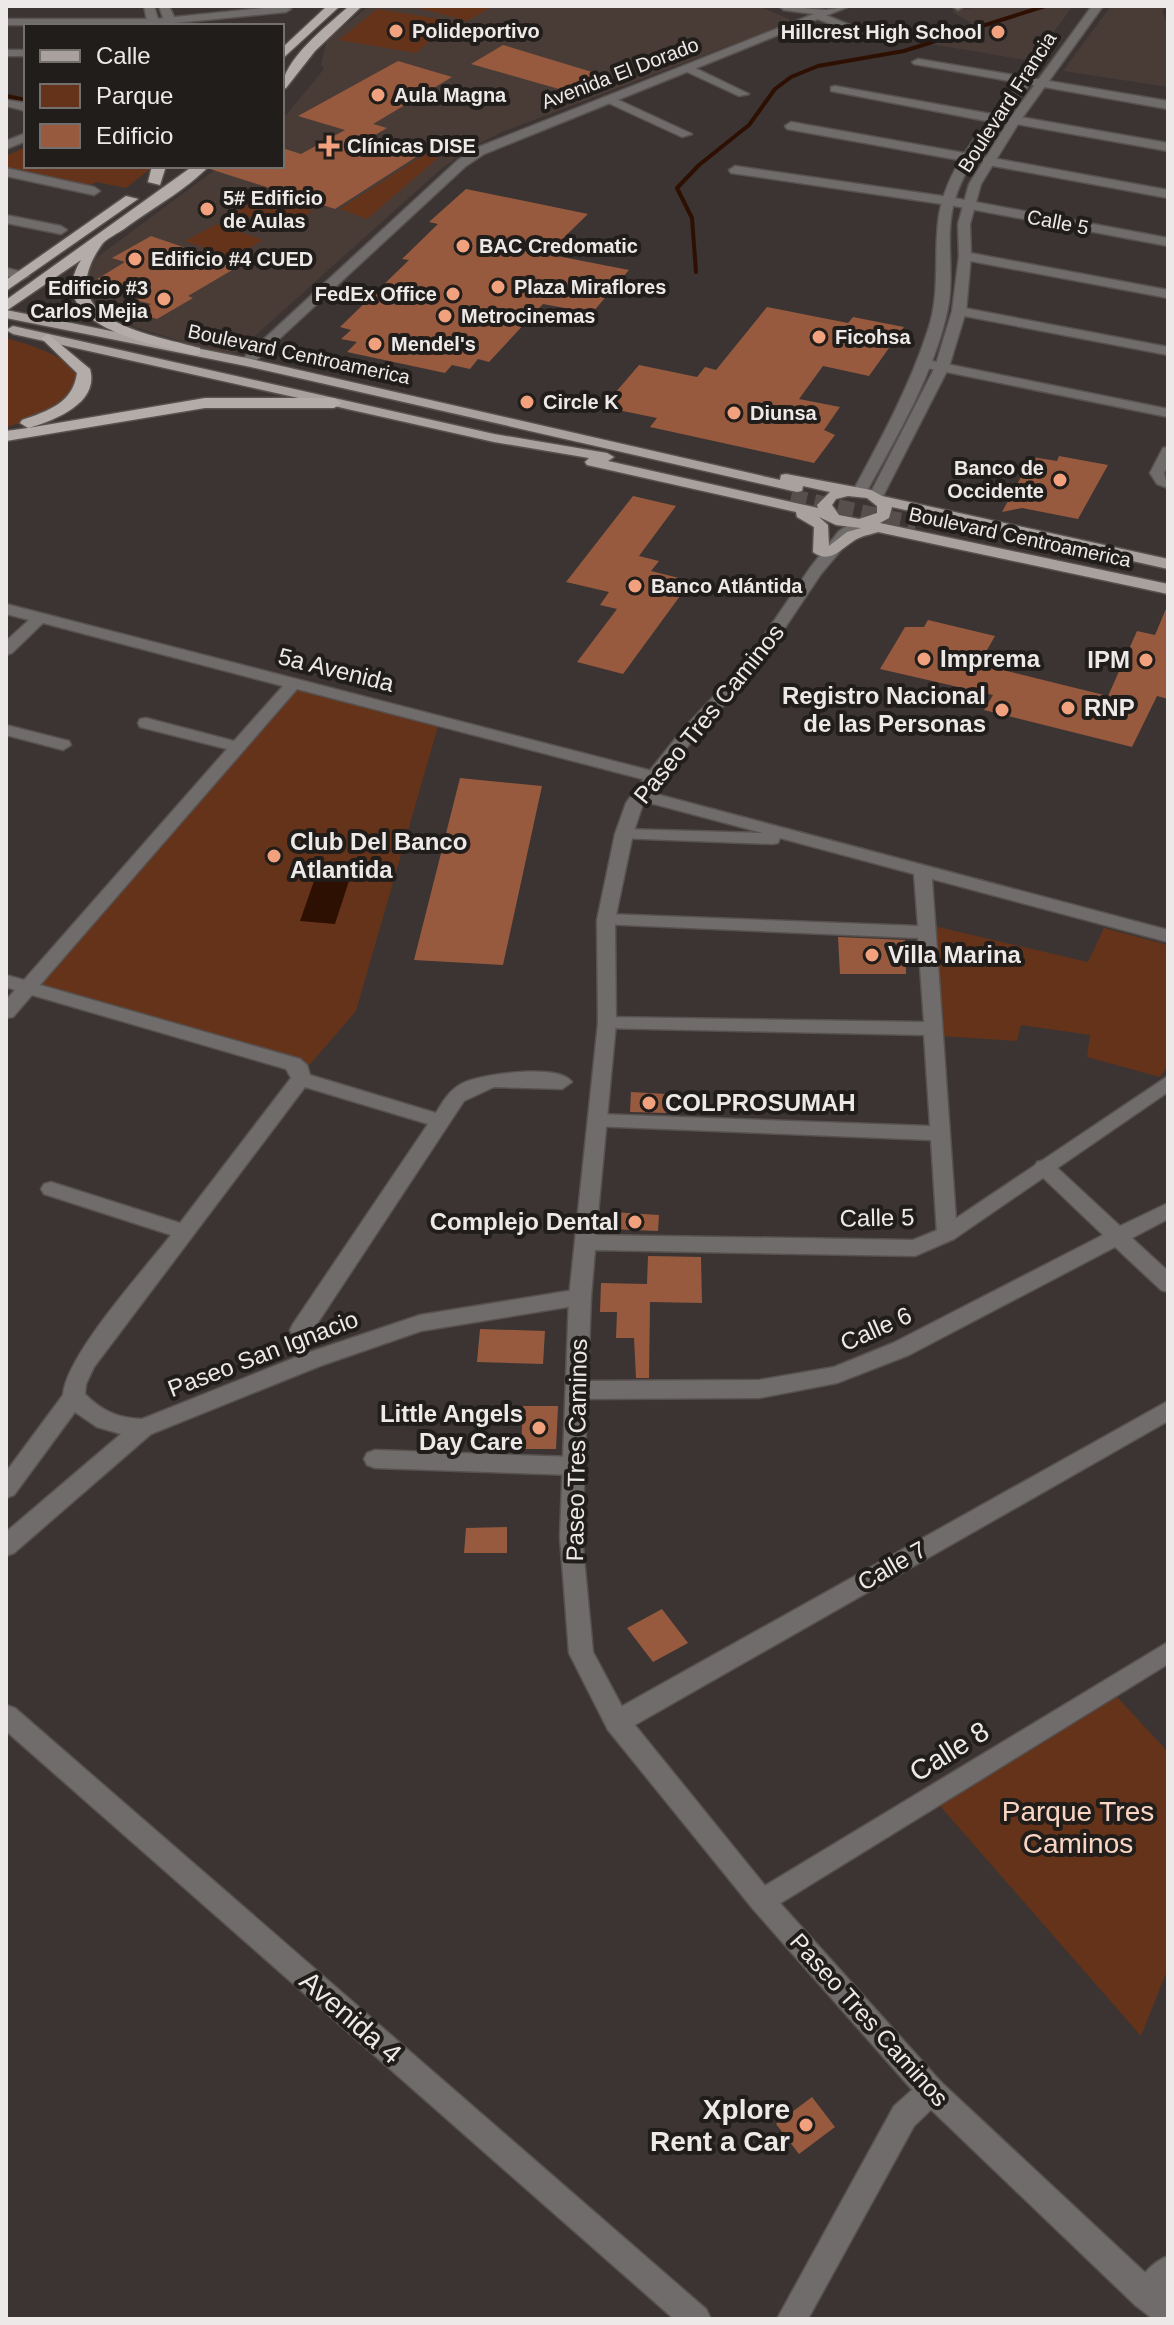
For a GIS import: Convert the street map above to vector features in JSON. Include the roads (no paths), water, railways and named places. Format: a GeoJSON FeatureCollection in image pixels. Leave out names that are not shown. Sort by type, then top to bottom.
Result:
{"type":"FeatureCollection","features":[{"type":"Feature","properties":{"kind":"highway"},"geometry":{"type":"LineString","coordinates":[[284,53],[334,6]]}},
{"type":"Feature","properties":{"kind":"highway"},"geometry":{"type":"LineString","coordinates":[[284,82],[311,48],[356,6]]}},
{"type":"Feature","properties":{"kind":"highway"},"geometry":{"type":"LineString","coordinates":[[155,182],[158,168]]}},
{"type":"Feature","properties":{"kind":"highway"},"geometry":{"type":"LineString","coordinates":[[6,287],[174,168]]}},
{"type":"Feature","properties":{"kind":"highway"},"geometry":{"type":"LineString","coordinates":[[6,307],[199,168]]}},
{"type":"Feature","properties":{"kind":"highway"},"geometry":{"type":"LineString","coordinates":[[101,240],[77,282],[80,301],[96,317],[121,329],[195,351]]}},
{"type":"Feature","properties":{"kind":"highway"},"geometry":{"type":"LineString","coordinates":[[6,427],[45,417],[82,394],[85,372],[48,338]]}},
{"type":"Feature","properties":{"kind":"highway"},"geometry":{"type":"LineString","coordinates":[[6,436],[205,403],[334,403]]}},
{"type":"Feature","properties":{"kind":"main road","name":"Boulevard Centroamerica"},"geometry":{"type":"LineString","coordinates":[[6,314],[195,351],[583,438],[794,492],[494,438],[11,330]]}},
{"type":"Feature","properties":{"kind":"main road","name":"Boulevard Centroamerica"},"geometry":{"type":"LineString","coordinates":[[583,438],[609,439],[853,491],[879,498],[917,516],[1168,580]]}},
{"type":"Feature","properties":{"kind":"main road","name":"Boulevard Centroamerica"},"geometry":{"type":"LineString","coordinates":[[571,451],[590,462],[860,524],[1168,589]]}},
{"type":"Feature","properties":{"kind":"main road"},"geometry":{"type":"LineString","coordinates":[[819,485],[847,483],[868,476]]}},
{"type":"Feature","properties":{"kind":"main road"},"geometry":{"type":"LineString","coordinates":[[884,480],[891,494],[917,516]]}},
{"type":"Feature","properties":{"kind":"main road"},"geometry":{"type":"LineString","coordinates":[[831,517],[824,505],[826,500],[853,491]]}},
{"type":"Feature","properties":{"kind":"main road"},"geometry":{"type":"LineString","coordinates":[[860,524],[884,515],[885,505],[879,498]]}},
{"type":"Feature","properties":{"kind":"main road"},"geometry":{"type":"LineString","coordinates":[[753,499],[815,519],[822,529],[826,552],[862,531],[897,531]]}},
{"type":"Feature","properties":{"kind":"main road","name":"Boulevard Centroamerica"},"geometry":{"type":"LineString","coordinates":[[917,516],[1168,566]]}},
{"type":"Feature","properties":{"kind":"street"},"geometry":{"type":"LineString","coordinates":[[149,6],[154,24]]}},
{"type":"Feature","properties":{"kind":"street"},"geometry":{"type":"LineString","coordinates":[[164,6],[169,24]]}},
{"type":"Feature","properties":{"kind":"street","name":"Avenida El Dorado"},"geometry":{"type":"LineString","coordinates":[[246,362],[462,163],[507,139],[845,6]]}},
{"type":"Feature","properties":{"kind":"street","name":"Boulevard Francia"},"geometry":{"type":"LineString","coordinates":[[853,491],[868,476],[922,363],[941,307],[942,237],[949,201],[970,158],[1081,6]]}},
{"type":"Feature","properties":{"kind":"street","name":"Boulevard Francia"},"geometry":{"type":"LineString","coordinates":[[879,498],[884,480],[942,367],[959,311],[965,256],[964,224],[975,184],[1015,120],[1098,6]]}},
{"type":"Feature","properties":{"kind":"street"},"geometry":{"type":"LineString","coordinates":[[782,7],[819,16],[873,37]]}},
{"type":"Feature","properties":{"kind":"street"},"geometry":{"type":"LineString","coordinates":[[782,7],[819,16]]}},
{"type":"Feature","properties":{"kind":"street"},"geometry":{"type":"LineString","coordinates":[[782,7],[791,18],[784,30]]}},
{"type":"Feature","properties":{"kind":"street"},"geometry":{"type":"LineString","coordinates":[[6,22],[169,24],[249,10],[286,9]]}},
{"type":"Feature","properties":{"kind":"street"},"geometry":{"type":"LineString","coordinates":[[918,62],[1168,105]]}},
{"type":"Feature","properties":{"kind":"street"},"geometry":{"type":"LineString","coordinates":[[687,68],[743,94]]}},
{"type":"Feature","properties":{"kind":"street"},"geometry":{"type":"LineString","coordinates":[[835,89],[997,119]]}},
{"type":"Feature","properties":{"kind":"street"},"geometry":{"type":"LineString","coordinates":[[608,99],[686,134]]}},
{"type":"Feature","properties":{"kind":"street"},"geometry":{"type":"LineString","coordinates":[[1015,120],[1168,147]]}},
{"type":"Feature","properties":{"kind":"street"},"geometry":{"type":"LineString","coordinates":[[791,126],[970,158]]}},
{"type":"Feature","properties":{"kind":"street"},"geometry":{"type":"LineString","coordinates":[[987,161],[1168,194]]}},
{"type":"Feature","properties":{"kind":"street","name":"Calle 5"},"geometry":{"type":"LineString","coordinates":[[735,170],[949,201],[1168,242]]}},
{"type":"Feature","properties":{"kind":"street"},"geometry":{"type":"LineString","coordinates":[[6,172],[94,191]]}},
{"type":"Feature","properties":{"kind":"street"},"geometry":{"type":"LineString","coordinates":[[6,219],[61,230]]}},
{"type":"Feature","properties":{"kind":"street"},"geometry":{"type":"LineString","coordinates":[[965,256],[1168,294]]}},
{"type":"Feature","properties":{"kind":"street"},"geometry":{"type":"LineString","coordinates":[[6,272],[22,276]]}},
{"type":"Feature","properties":{"kind":"street"},"geometry":{"type":"LineString","coordinates":[[959,311],[1168,351]]}},
{"type":"Feature","properties":{"kind":"street"},"geometry":{"type":"LineString","coordinates":[[922,363],[1168,413]]}},
{"type":"Feature","properties":{"kind":"street"},"geometry":{"type":"LineString","coordinates":[[1168,451],[1157,473],[1168,484]]}},
{"type":"Feature","properties":{"kind":"street","name":"Paseo Tres Caminos"},"geometry":{"type":"LineString","coordinates":[[826,552],[831,517]]}},
{"type":"Feature","properties":{"kind":"street","name":"Paseo Tres Caminos"},"geometry":{"type":"LineString","coordinates":[[860,524],[826,552],[752,665],[689,733],[654,777],[650,797],[632,834],[606,920],[607,1023],[580,1297],[571,1537],[581,1653],[617,1722],[762,1901],[931,2091],[1156,2304]]}},
{"type":"Feature","properties":{"kind":"street","name":"5a Avenida"},"geometry":{"type":"LineString","coordinates":[[6,609],[654,777]]}},
{"type":"Feature","properties":{"kind":"street"},"geometry":{"type":"LineString","coordinates":[[6,650],[40,618]]}},
{"type":"Feature","properties":{"kind":"street"},"geometry":{"type":"LineString","coordinates":[[6,1012],[293,684]]}},
{"type":"Feature","properties":{"kind":"street"},"geometry":{"type":"LineString","coordinates":[[146,723],[238,747]]}},
{"type":"Feature","properties":{"kind":"street"},"geometry":{"type":"LineString","coordinates":[[6,730],[63,745]]}},
{"type":"Feature","properties":{"kind":"street"},"geometry":{"type":"LineString","coordinates":[[650,797],[1168,936]]}},
{"type":"Feature","properties":{"kind":"street"},"geometry":{"type":"LineString","coordinates":[[632,834],[807,840]]}},
{"type":"Feature","properties":{"kind":"street"},"geometry":{"type":"LineString","coordinates":[[923,871],[947,1234]]}},
{"type":"Feature","properties":{"kind":"street"},"geometry":{"type":"LineString","coordinates":[[606,920],[927,932]]}},
{"type":"Feature","properties":{"kind":"street"},"geometry":{"type":"LineString","coordinates":[[6,981],[293,1064],[300,1070],[301,1079],[86,1362],[75,1384],[74,1397],[6,1489]]}},
{"type":"Feature","properties":{"kind":"street"},"geometry":{"type":"LineString","coordinates":[[607,1023],[933,1029]]}},
{"type":"Feature","properties":{"kind":"street"},"geometry":{"type":"LineString","coordinates":[[301,1079],[440,1121]]}},
{"type":"Feature","properties":{"kind":"street"},"geometry":{"type":"LineString","coordinates":[[301,1330],[457,1096],[478,1083],[501,1079],[562,1082]]}},
{"type":"Feature","properties":{"kind":"street","name":"Calle 5"},"geometry":{"type":"LineString","coordinates":[[587,1242],[915,1248],[947,1234],[1168,1083]]}},
{"type":"Feature","properties":{"kind":"street"},"geometry":{"type":"LineString","coordinates":[[598,1121],[940,1133]]}},
{"type":"Feature","properties":{"kind":"street"},"geometry":{"type":"LineString","coordinates":[[1044,1167],[1168,1284]]}},
{"type":"Feature","properties":{"kind":"street"},"geometry":{"type":"LineString","coordinates":[[51,1189],[184,1232]]}},
{"type":"Feature","properties":{"kind":"street","name":"Calle 6"},"geometry":{"type":"LineString","coordinates":[[577,1390],[759,1389],[837,1375],[901,1349],[1168,1210]]}},
{"type":"Feature","properties":{"kind":"street","name":"Paseo San Ignacio"},"geometry":{"type":"LineString","coordinates":[[6,1546],[143,1428],[312,1360],[420,1323],[580,1297]]}},
{"type":"Feature","properties":{"kind":"street"},"geometry":{"type":"LineString","coordinates":[[74,1397],[85,1410],[102,1421],[122,1427],[143,1428]]}},
{"type":"Feature","properties":{"kind":"street","name":"Calle 7"},"geometry":{"type":"LineString","coordinates":[[617,1722],[1168,1410]]}},
{"type":"Feature","properties":{"kind":"street"},"geometry":{"type":"LineString","coordinates":[[375,1459],[574,1466]]}},
{"type":"Feature","properties":{"kind":"street","name":"Calle 8"},"geometry":{"type":"LineString","coordinates":[[762,1901],[1168,1652]]}},
{"type":"Feature","properties":{"kind":"street","name":"Avenida 4"},"geometry":{"type":"LineString","coordinates":[[6,1716],[696,2319]]}},
{"type":"Feature","properties":{"kind":"street"},"geometry":{"type":"LineString","coordinates":[[792,2319],[904,2116],[931,2091]]}},
{"type":"Feature","properties":{"kind":"street"},"geometry":{"type":"LineString","coordinates":[[1156,2304],[1168,2270]]}},
{"type":"Feature","properties":{"kind":"waterway"},"geometry":{"type":"LineString","coordinates":[[696,272],[692,218],[677,188],[699,165],[749,125],[775,89],[791,77],[818,66],[904,51],[1045,6]]}},
{"type":"Feature","properties":{"kind":"waterway"},"geometry":{"type":"LineString","coordinates":[[6,96],[24,100]]}},
{"type":"Feature","properties":{"kind":"tunnel"},"geometry":{"type":"LineString","coordinates":[[791,497],[916,524]]}},
{"type":"Feature","properties":{"kind":"place","name":"Polideportivo"},"geometry":{"type":"Point","coordinates":[396,31]}},
{"type":"Feature","properties":{"kind":"place","name":"Hillcrest High School"},"geometry":{"type":"Point","coordinates":[998,32]}},
{"type":"Feature","properties":{"kind":"place","name":"Aula Magna"},"geometry":{"type":"Point","coordinates":[378,95]}},
{"type":"Feature","properties":{"kind":"place","name":"Clínicas DISE"},"geometry":{"type":"Point","coordinates":[329,146]}},
{"type":"Feature","properties":{"kind":"place","name":"5# Edificio de Aulas"},"geometry":{"type":"Point","coordinates":[207,209]}},
{"type":"Feature","properties":{"kind":"place","name":"BAC Credomatic"},"geometry":{"type":"Point","coordinates":[463,246]}},
{"type":"Feature","properties":{"kind":"place","name":"Edificio #4 CUED"},"geometry":{"type":"Point","coordinates":[135,259]}},
{"type":"Feature","properties":{"kind":"place","name":"Plaza Miraflores"},"geometry":{"type":"Point","coordinates":[498,287]}},
{"type":"Feature","properties":{"kind":"place","name":"FedEx Office"},"geometry":{"type":"Point","coordinates":[453,294]}},
{"type":"Feature","properties":{"kind":"place","name":"Edificio #3 Carlos Mejia"},"geometry":{"type":"Point","coordinates":[164,299]}},
{"type":"Feature","properties":{"kind":"place","name":"Metrocinemas"},"geometry":{"type":"Point","coordinates":[445,316]}},
{"type":"Feature","properties":{"kind":"place","name":"Ficohsa"},"geometry":{"type":"Point","coordinates":[819,337]}},
{"type":"Feature","properties":{"kind":"place","name":"Mendel's"},"geometry":{"type":"Point","coordinates":[375,344]}},
{"type":"Feature","properties":{"kind":"place","name":"Circle K"},"geometry":{"type":"Point","coordinates":[527,402]}},
{"type":"Feature","properties":{"kind":"place","name":"Diunsa"},"geometry":{"type":"Point","coordinates":[734,413]}},
{"type":"Feature","properties":{"kind":"place","name":"Banco de Occidente"},"geometry":{"type":"Point","coordinates":[1060,480]}},
{"type":"Feature","properties":{"kind":"place","name":"Banco Atlántida"},"geometry":{"type":"Point","coordinates":[635,586]}},
{"type":"Feature","properties":{"kind":"place","name":"Imprema"},"geometry":{"type":"Point","coordinates":[924,659]}},
{"type":"Feature","properties":{"kind":"place","name":"IPM"},"geometry":{"type":"Point","coordinates":[1146,660]}},
{"type":"Feature","properties":{"kind":"place","name":"RNP"},"geometry":{"type":"Point","coordinates":[1068,708]}},
{"type":"Feature","properties":{"kind":"place","name":"Registro Nacional de las Personas"},"geometry":{"type":"Point","coordinates":[1002,710]}},
{"type":"Feature","properties":{"kind":"place","name":"Club Del Banco Atlantida"},"geometry":{"type":"Point","coordinates":[274,856]}},
{"type":"Feature","properties":{"kind":"place","name":"Villa Marina"},"geometry":{"type":"Point","coordinates":[872,955]}},
{"type":"Feature","properties":{"kind":"place","name":"COLPROSUMAH"},"geometry":{"type":"Point","coordinates":[649,1103]}},
{"type":"Feature","properties":{"kind":"place","name":"Complejo Dental"},"geometry":{"type":"Point","coordinates":[635,1222]}},
{"type":"Feature","properties":{"kind":"place","name":"Little Angels Day Care"},"geometry":{"type":"Point","coordinates":[539,1428]}},
{"type":"Feature","properties":{"kind":"place","name":"Xplore Rent a Car"},"geometry":{"type":"Point","coordinates":[806,2125]}},
{"type":"Feature","properties":{"kind":"park label","name":"Parque Tres Caminos"},"geometry":{"type":"Point","coordinates":[1078,1827]}}]}
